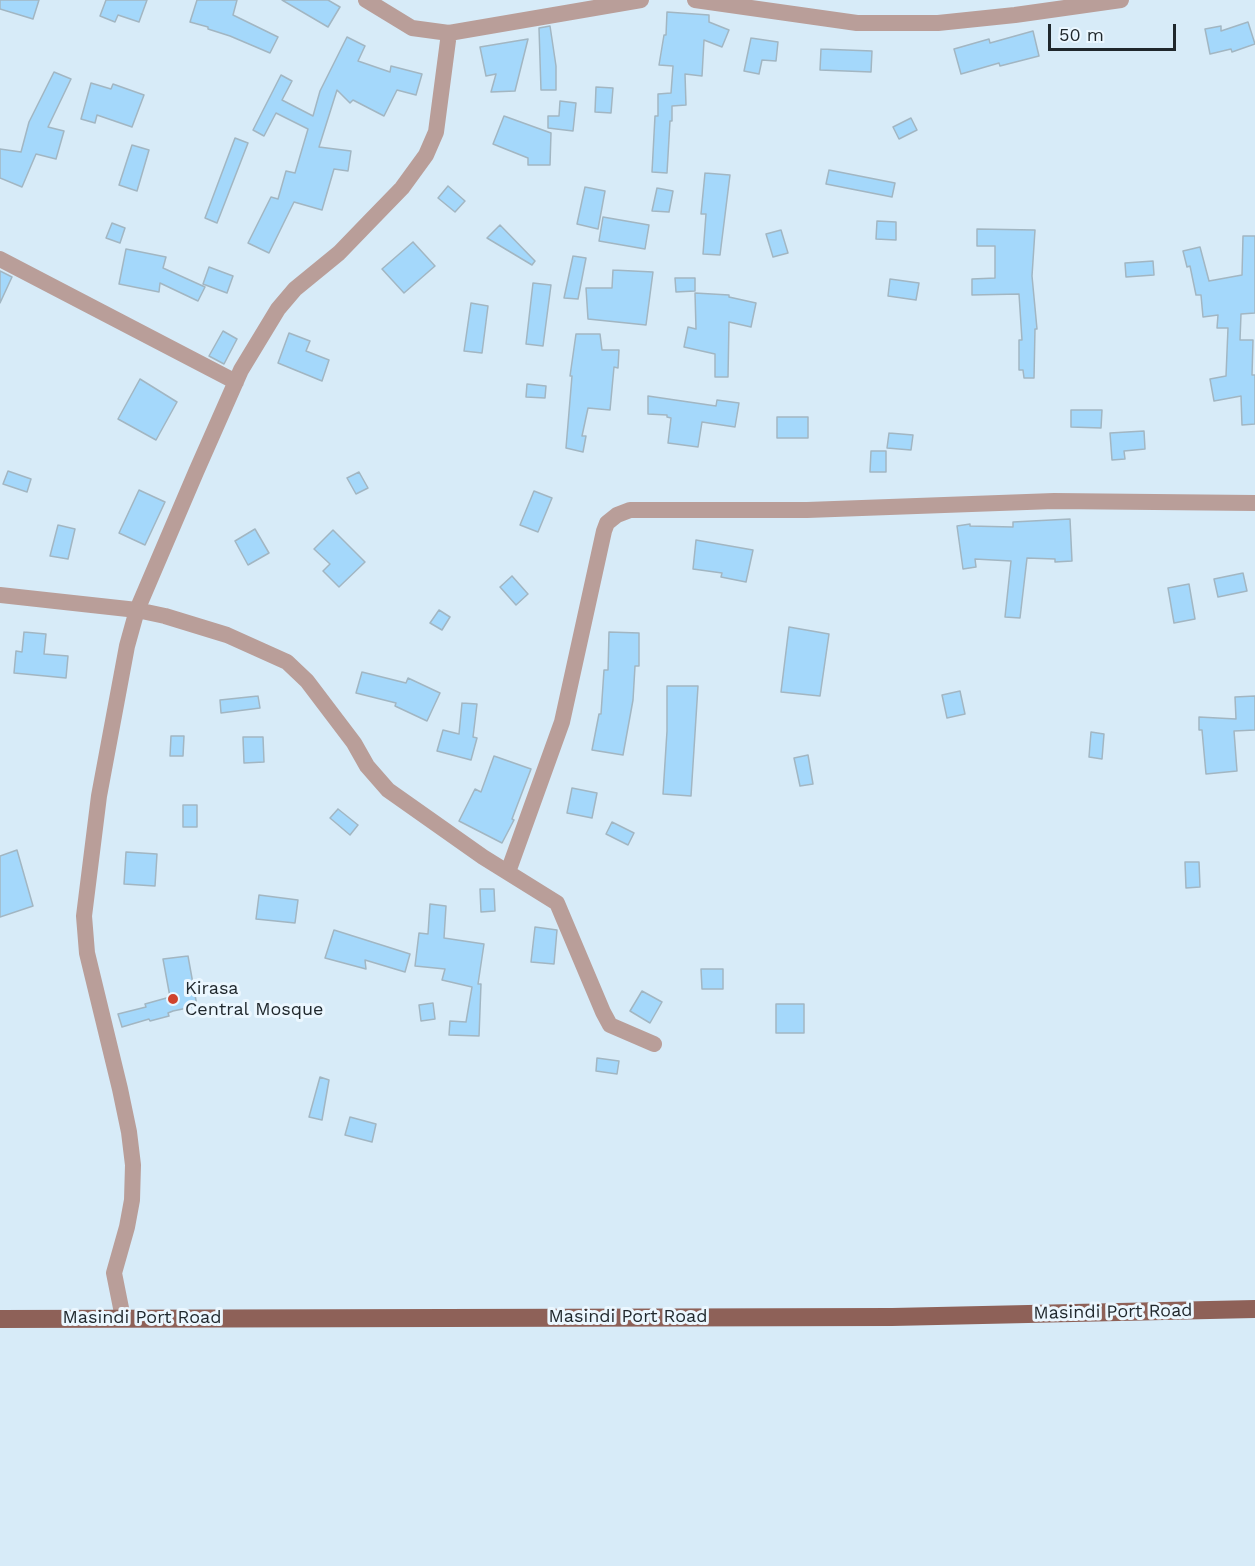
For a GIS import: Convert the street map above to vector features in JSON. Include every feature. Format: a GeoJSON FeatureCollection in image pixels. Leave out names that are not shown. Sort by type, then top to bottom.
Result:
{"type":"FeatureCollection","features":[{"type":"Feature","properties":{"kind":"main road","name":"Masindi Port Road"},"geometry":{"type":"LineString","coordinates":[[0,1319],[892,1317],[1255,1309]]}},
{"type":"Feature","properties":{"kind":"street"},"geometry":{"type":"LineString","coordinates":[[366,0],[412,28],[449,33],[641,0]]}},
{"type":"Feature","properties":{"kind":"street"},"geometry":{"type":"LineString","coordinates":[[695,0],[857,23],[938,23],[1026,14],[1121,0]]}},
{"type":"Feature","properties":{"kind":"street"},"geometry":{"type":"LineString","coordinates":[[123,1318],[114,1273],[132,1200],[133,1166],[120,1089],[87,953],[84,916],[101,785],[119,683],[137,610],[236,382],[278,309],[295,289],[339,253],[369,223],[402,188],[426,155],[436,132],[449,33]]}},
{"type":"Feature","properties":{"kind":"street"},"geometry":{"type":"LineString","coordinates":[[0,259],[236,382]]}},
{"type":"Feature","properties":{"kind":"street"},"geometry":{"type":"LineString","coordinates":[[508,872],[562,722],[604,531],[607,523],[617,515],[630,510],[807,510],[1054,501],[1255,503]]}},
{"type":"Feature","properties":{"kind":"street"},"geometry":{"type":"LineString","coordinates":[[0,595],[137,610],[227,635],[287,662],[307,681],[354,743],[367,766],[388,790],[437,826],[557,903],[610,1025],[654,1044]]}},
{"type":"Feature","properties":{"kind":"building"},"geometry":{"type":"Polygon","coordinates":[[[0,0],[39,0],[33,19],[0,9],[0,0]]]}},
{"type":"Feature","properties":{"kind":"building"},"geometry":{"type":"Polygon","coordinates":[[[106,0],[147,0],[139,22],[118,15],[115,22],[100,16],[106,0]]]}},
{"type":"Feature","properties":{"kind":"building"},"geometry":{"type":"Polygon","coordinates":[[[197,0],[237,0],[233,15],[278,37],[270,53],[208,29],[208,27],[190,22],[197,0]]]}},
{"type":"Feature","properties":{"kind":"building"},"geometry":{"type":"Polygon","coordinates":[[[282,0],[328,0],[340,7],[328,27],[282,0]]]}},
{"type":"Feature","properties":{"kind":"building"},"geometry":{"type":"Polygon","coordinates":[[[667,12],[709,15],[709,22],[729,30],[722,47],[704,40],[702,76],[685,74],[686,105],[672,106],[667,173],[652,172],[658,94],[671,93],[673,66],[659,65],[664,35],[666,35],[667,12]]]}},
{"type":"Feature","properties":{"kind":"building"},"geometry":{"type":"Polygon","coordinates":[[[1248,22],[1255,44],[1232,52],[1231,49],[1210,54],[1205,29],[1221,26],[1221,31],[1248,22]]]}},
{"type":"Feature","properties":{"kind":"building"},"geometry":{"type":"Polygon","coordinates":[[[550,26],[556,66],[556,90],[541,90],[539,28],[550,26]]]}},
{"type":"Feature","properties":{"kind":"building"},"geometry":{"type":"Polygon","coordinates":[[[1033,31],[1039,56],[1000,66],[999,63],[961,74],[954,49],[989,39],[990,43],[1033,31]]]}},
{"type":"Feature","properties":{"kind":"building"},"geometry":{"type":"Polygon","coordinates":[[[347,37],[365,46],[358,61],[390,72],[391,66],[422,74],[416,95],[397,90],[384,116],[353,100],[350,103],[337,90],[319,147],[351,151],[348,171],[334,169],[322,210],[294,202],[269,253],[248,243],[271,197],[278,199],[286,171],[295,173],[308,129],[276,113],[264,136],[253,130],[281,75],[292,81],[282,100],[313,116],[320,91],[347,37]]]}},
{"type":"Feature","properties":{"kind":"building"},"geometry":{"type":"Polygon","coordinates":[[[751,38],[778,42],[776,61],[762,60],[759,74],[744,71],[751,38]]]}},
{"type":"Feature","properties":{"kind":"building"},"geometry":{"type":"Polygon","coordinates":[[[528,39],[515,91],[491,92],[496,74],[486,76],[480,47],[528,39]]]}},
{"type":"Feature","properties":{"kind":"building"},"geometry":{"type":"Polygon","coordinates":[[[821,49],[872,51],[871,72],[820,70],[821,49]]]}},
{"type":"Feature","properties":{"kind":"building"},"geometry":{"type":"Polygon","coordinates":[[[54,72],[71,79],[48,127],[64,131],[56,159],[36,154],[22,187],[0,178],[0,149],[21,152],[29,122],[54,72]]]}},
{"type":"Feature","properties":{"kind":"building"},"geometry":{"type":"Polygon","coordinates":[[[91,83],[111,89],[113,84],[144,95],[132,127],[97,115],[95,123],[81,119],[91,83]]]}},
{"type":"Feature","properties":{"kind":"building"},"geometry":{"type":"Polygon","coordinates":[[[596,87],[613,88],[611,113],[595,112],[596,87]]]}},
{"type":"Feature","properties":{"kind":"building"},"geometry":{"type":"Polygon","coordinates":[[[560,101],[576,103],[573,131],[548,128],[548,116],[559,116],[560,101]]]}},
{"type":"Feature","properties":{"kind":"building"},"geometry":{"type":"Polygon","coordinates":[[[504,116],[551,133],[550,165],[528,165],[528,158],[493,144],[504,116]]]}},
{"type":"Feature","properties":{"kind":"building"},"geometry":{"type":"Polygon","coordinates":[[[911,118],[917,130],[899,139],[893,127],[911,118]]]}},
{"type":"Feature","properties":{"kind":"building"},"geometry":{"type":"Polygon","coordinates":[[[235,138],[248,143],[217,223],[205,218],[235,138]]]}},
{"type":"Feature","properties":{"kind":"building"},"geometry":{"type":"Polygon","coordinates":[[[132,145],[149,150],[137,191],[119,185],[132,145]]]}},
{"type":"Feature","properties":{"kind":"building"},"geometry":{"type":"Polygon","coordinates":[[[829,170],[895,183],[892,197],[826,184],[829,170]]]}},
{"type":"Feature","properties":{"kind":"building"},"geometry":{"type":"Polygon","coordinates":[[[705,173],[730,175],[720,255],[703,254],[706,214],[701,214],[705,173]]]}},
{"type":"Feature","properties":{"kind":"building"},"geometry":{"type":"Polygon","coordinates":[[[448,186],[465,201],[455,212],[438,198],[448,186]]]}},
{"type":"Feature","properties":{"kind":"building"},"geometry":{"type":"Polygon","coordinates":[[[585,187],[605,191],[598,229],[577,224],[585,187]]]}},
{"type":"Feature","properties":{"kind":"building"},"geometry":{"type":"Polygon","coordinates":[[[657,188],[673,191],[669,212],[652,211],[657,188]]]}},
{"type":"Feature","properties":{"kind":"building"},"geometry":{"type":"Polygon","coordinates":[[[603,217],[649,225],[645,249],[599,241],[603,217]]]}},
{"type":"Feature","properties":{"kind":"building"},"geometry":{"type":"Polygon","coordinates":[[[877,221],[896,222],[896,240],[876,239],[877,221]]]}},
{"type":"Feature","properties":{"kind":"building"},"geometry":{"type":"Polygon","coordinates":[[[112,223],[125,228],[120,243],[106,238],[112,223]]]}},
{"type":"Feature","properties":{"kind":"building"},"geometry":{"type":"Polygon","coordinates":[[[500,225],[535,261],[532,265],[487,238],[500,225]]]}},
{"type":"Feature","properties":{"kind":"building"},"geometry":{"type":"Polygon","coordinates":[[[977,229],[1035,230],[1032,276],[1037,329],[1035,329],[1034,378],[1024,378],[1023,370],[1019,370],[1019,340],[1022,340],[1019,294],[972,295],[972,279],[995,278],[995,246],[977,246],[977,229]]]}},
{"type":"Feature","properties":{"kind":"building"},"geometry":{"type":"Polygon","coordinates":[[[781,230],[788,253],[773,257],[766,234],[781,230]]]}},
{"type":"Feature","properties":{"kind":"building"},"geometry":{"type":"Polygon","coordinates":[[[1243,236],[1255,236],[1255,313],[1241,314],[1240,340],[1253,340],[1252,375],[1255,375],[1255,424],[1242,425],[1241,396],[1214,401],[1210,379],[1226,376],[1228,328],[1217,328],[1218,315],[1203,317],[1201,295],[1196,295],[1190,266],[1187,267],[1183,251],[1200,247],[1209,281],[1242,275],[1243,236]]]}},
{"type":"Feature","properties":{"kind":"building"},"geometry":{"type":"Polygon","coordinates":[[[413,242],[435,266],[404,293],[382,269],[413,242]]]}},
{"type":"Feature","properties":{"kind":"building"},"geometry":{"type":"Polygon","coordinates":[[[126,249],[166,257],[163,268],[205,287],[198,301],[160,283],[159,292],[119,284],[126,249]]]}},
{"type":"Feature","properties":{"kind":"building"},"geometry":{"type":"Polygon","coordinates":[[[573,256],[586,258],[578,299],[564,298],[573,256]]]}},
{"type":"Feature","properties":{"kind":"building"},"geometry":{"type":"Polygon","coordinates":[[[1153,261],[1154,275],[1126,277],[1125,263],[1153,261]]]}},
{"type":"Feature","properties":{"kind":"building"},"geometry":{"type":"Polygon","coordinates":[[[209,267],[233,276],[227,293],[203,284],[209,267]]]}},
{"type":"Feature","properties":{"kind":"building"},"geometry":{"type":"Polygon","coordinates":[[[613,270],[653,272],[646,325],[588,319],[586,288],[612,288],[613,270]]]}},
{"type":"Feature","properties":{"kind":"building"},"geometry":{"type":"Polygon","coordinates":[[[0,271],[12,277],[0,303],[0,271]]]}},
{"type":"Feature","properties":{"kind":"building"},"geometry":{"type":"Polygon","coordinates":[[[675,278],[695,278],[695,291],[676,292],[675,278]]]}},
{"type":"Feature","properties":{"kind":"building"},"geometry":{"type":"Polygon","coordinates":[[[890,279],[919,283],[916,300],[888,296],[890,279]]]}},
{"type":"Feature","properties":{"kind":"building"},"geometry":{"type":"Polygon","coordinates":[[[533,283],[551,285],[543,346],[526,344],[533,283]]]}},
{"type":"Feature","properties":{"kind":"building"},"geometry":{"type":"Polygon","coordinates":[[[695,293],[729,295],[729,297],[756,303],[751,327],[729,322],[728,377],[715,377],[715,354],[684,347],[688,327],[696,329],[695,293]]]}},
{"type":"Feature","properties":{"kind":"building"},"geometry":{"type":"Polygon","coordinates":[[[471,303],[488,306],[482,353],[464,351],[471,303]]]}},
{"type":"Feature","properties":{"kind":"building"},"geometry":{"type":"Polygon","coordinates":[[[223,331],[237,339],[224,364],[209,356],[223,331]]]}},
{"type":"Feature","properties":{"kind":"building"},"geometry":{"type":"Polygon","coordinates":[[[289,333],[310,341],[306,351],[329,360],[322,381],[278,363],[289,333]]]}},
{"type":"Feature","properties":{"kind":"building"},"geometry":{"type":"Polygon","coordinates":[[[576,334],[600,334],[602,350],[619,350],[618,368],[614,367],[610,410],[588,408],[582,436],[586,436],[583,452],[566,448],[572,376],[570,376],[576,334]]]}},
{"type":"Feature","properties":{"kind":"building"},"geometry":{"type":"Polygon","coordinates":[[[140,379],[177,402],[156,440],[118,419],[140,379]]]}},
{"type":"Feature","properties":{"kind":"building"},"geometry":{"type":"Polygon","coordinates":[[[527,384],[546,386],[545,398],[526,397],[527,384]]]}},
{"type":"Feature","properties":{"kind":"building"},"geometry":{"type":"Polygon","coordinates":[[[648,396],[716,406],[717,400],[739,403],[735,427],[702,422],[698,447],[668,443],[671,418],[667,415],[648,414],[648,396]]]}},
{"type":"Feature","properties":{"kind":"building"},"geometry":{"type":"Polygon","coordinates":[[[1071,410],[1102,410],[1101,428],[1071,427],[1071,410]]]}},
{"type":"Feature","properties":{"kind":"building"},"geometry":{"type":"Polygon","coordinates":[[[777,417],[808,417],[808,438],[777,438],[777,417]]]}},
{"type":"Feature","properties":{"kind":"building"},"geometry":{"type":"Polygon","coordinates":[[[1144,431],[1145,449],[1124,451],[1125,459],[1112,460],[1110,433],[1144,431]]]}},
{"type":"Feature","properties":{"kind":"building"},"geometry":{"type":"Polygon","coordinates":[[[889,433],[913,435],[911,450],[887,448],[889,433]]]}},
{"type":"Feature","properties":{"kind":"building"},"geometry":{"type":"Polygon","coordinates":[[[871,451],[886,451],[886,472],[870,472],[871,451]]]}},
{"type":"Feature","properties":{"kind":"building"},"geometry":{"type":"Polygon","coordinates":[[[8,471],[31,479],[27,492],[3,484],[8,471]]]}},
{"type":"Feature","properties":{"kind":"building"},"geometry":{"type":"Polygon","coordinates":[[[359,472],[368,488],[356,494],[347,478],[359,472]]]}},
{"type":"Feature","properties":{"kind":"building"},"geometry":{"type":"Polygon","coordinates":[[[139,490],[165,502],[145,545],[119,533],[139,490]]]}},
{"type":"Feature","properties":{"kind":"building"},"geometry":{"type":"Polygon","coordinates":[[[534,491],[552,498],[538,532],[520,525],[534,491]]]}},
{"type":"Feature","properties":{"kind":"building"},"geometry":{"type":"Polygon","coordinates":[[[1070,519],[1072,561],[1055,562],[1055,559],[1027,558],[1020,618],[1005,617],[1011,561],[975,559],[976,567],[963,569],[957,526],[970,524],[970,526],[1013,527],[1013,522],[1070,519]]]}},
{"type":"Feature","properties":{"kind":"building"},"geometry":{"type":"Polygon","coordinates":[[[58,525],[75,529],[68,559],[50,556],[58,525]]]}},
{"type":"Feature","properties":{"kind":"building"},"geometry":{"type":"Polygon","coordinates":[[[255,529],[269,553],[248,565],[235,541],[255,529]]]}},
{"type":"Feature","properties":{"kind":"building"},"geometry":{"type":"Polygon","coordinates":[[[333,530],[365,562],[339,587],[323,571],[330,564],[314,549],[333,530]]]}},
{"type":"Feature","properties":{"kind":"building"},"geometry":{"type":"Polygon","coordinates":[[[696,540],[753,550],[746,582],[721,577],[722,573],[693,569],[696,540]]]}},
{"type":"Feature","properties":{"kind":"building"},"geometry":{"type":"Polygon","coordinates":[[[1243,573],[1247,591],[1218,597],[1214,579],[1243,573]]]}},
{"type":"Feature","properties":{"kind":"building"},"geometry":{"type":"Polygon","coordinates":[[[512,576],[528,594],[516,605],[500,587],[512,576]]]}},
{"type":"Feature","properties":{"kind":"building"},"geometry":{"type":"Polygon","coordinates":[[[1189,584],[1195,619],[1174,623],[1168,588],[1189,584]]]}},
{"type":"Feature","properties":{"kind":"building"},"geometry":{"type":"Polygon","coordinates":[[[439,610],[450,617],[442,630],[430,623],[439,610]]]}},
{"type":"Feature","properties":{"kind":"building"},"geometry":{"type":"Polygon","coordinates":[[[789,627],[829,634],[820,696],[781,692],[789,627]]]}},
{"type":"Feature","properties":{"kind":"building"},"geometry":{"type":"Polygon","coordinates":[[[24,632],[46,634],[44,654],[68,656],[66,678],[14,673],[16,651],[22,652],[24,632]]]}},
{"type":"Feature","properties":{"kind":"building"},"geometry":{"type":"Polygon","coordinates":[[[609,632],[639,633],[639,666],[635,666],[633,700],[623,755],[592,750],[599,714],[601,714],[604,670],[608,670],[609,632]]]}},
{"type":"Feature","properties":{"kind":"building"},"geometry":{"type":"Polygon","coordinates":[[[362,672],[406,683],[408,678],[440,693],[427,721],[395,706],[396,703],[356,693],[362,672]]]}},
{"type":"Feature","properties":{"kind":"building"},"geometry":{"type":"Polygon","coordinates":[[[667,686],[698,686],[691,796],[663,794],[667,686]]]}},
{"type":"Feature","properties":{"kind":"building"},"geometry":{"type":"Polygon","coordinates":[[[960,691],[965,714],[947,718],[942,695],[960,691]]]}},
{"type":"Feature","properties":{"kind":"building"},"geometry":{"type":"Polygon","coordinates":[[[258,696],[260,708],[221,713],[220,700],[258,696]]]}},
{"type":"Feature","properties":{"kind":"building"},"geometry":{"type":"Polygon","coordinates":[[[1255,696],[1255,730],[1234,731],[1237,771],[1206,774],[1199,717],[1236,719],[1235,697],[1255,696]]]}},
{"type":"Feature","properties":{"kind":"building"},"geometry":{"type":"Polygon","coordinates":[[[462,703],[477,704],[473,737],[477,738],[471,760],[437,751],[443,730],[459,734],[462,703]]]}},
{"type":"Feature","properties":{"kind":"building"},"geometry":{"type":"Polygon","coordinates":[[[1091,732],[1104,734],[1102,759],[1089,757],[1091,732]]]}},
{"type":"Feature","properties":{"kind":"building"},"geometry":{"type":"Polygon","coordinates":[[[171,736],[184,736],[183,756],[170,756],[171,736]]]}},
{"type":"Feature","properties":{"kind":"building"},"geometry":{"type":"Polygon","coordinates":[[[243,737],[263,737],[264,762],[244,763],[243,737]]]}},
{"type":"Feature","properties":{"kind":"building"},"geometry":{"type":"Polygon","coordinates":[[[808,755],[813,784],[800,786],[794,758],[808,755]]]}},
{"type":"Feature","properties":{"kind":"building"},"geometry":{"type":"Polygon","coordinates":[[[494,756],[531,769],[512,819],[514,820],[502,843],[459,821],[475,789],[481,792],[494,756]]]}},
{"type":"Feature","properties":{"kind":"building"},"geometry":{"type":"Polygon","coordinates":[[[572,788],[597,793],[592,818],[567,813],[572,788]]]}},
{"type":"Feature","properties":{"kind":"building"},"geometry":{"type":"Polygon","coordinates":[[[183,805],[197,805],[197,827],[183,827],[183,805]]]}},
{"type":"Feature","properties":{"kind":"building"},"geometry":{"type":"Polygon","coordinates":[[[338,809],[358,825],[350,835],[330,818],[338,809]]]}},
{"type":"Feature","properties":{"kind":"building"},"geometry":{"type":"Polygon","coordinates":[[[612,822],[634,833],[628,845],[606,834],[612,822]]]}},
{"type":"Feature","properties":{"kind":"building"},"geometry":{"type":"Polygon","coordinates":[[[17,850],[33,906],[0,917],[0,856],[17,850]]]}},
{"type":"Feature","properties":{"kind":"building"},"geometry":{"type":"Polygon","coordinates":[[[126,852],[157,854],[155,886],[124,884],[126,852]]]}},
{"type":"Feature","properties":{"kind":"building"},"geometry":{"type":"Polygon","coordinates":[[[1185,862],[1199,862],[1200,887],[1186,888],[1185,862]]]}},
{"type":"Feature","properties":{"kind":"building"},"geometry":{"type":"Polygon","coordinates":[[[480,889],[494,889],[495,911],[481,912],[480,889]]]}},
{"type":"Feature","properties":{"kind":"building"},"geometry":{"type":"Polygon","coordinates":[[[259,895],[298,900],[295,923],[256,919],[259,895]]]}},
{"type":"Feature","properties":{"kind":"building"},"geometry":{"type":"Polygon","coordinates":[[[430,904],[446,906],[444,938],[484,944],[478,984],[481,984],[479,1036],[449,1035],[450,1021],[466,1022],[472,987],[442,980],[445,969],[415,966],[419,933],[428,934],[430,904]]]}},
{"type":"Feature","properties":{"kind":"building"},"geometry":{"type":"Polygon","coordinates":[[[535,927],[557,930],[554,964],[531,962],[535,927]]]}},
{"type":"Feature","properties":{"kind":"building"},"geometry":{"type":"Polygon","coordinates":[[[334,930],[410,954],[405,972],[365,960],[366,969],[325,958],[334,930]]]}},
{"type":"Feature","properties":{"kind":"building"},"geometry":{"type":"Polygon","coordinates":[[[188,956],[197,1006],[173,1011],[168,1013],[169,1016],[122,1027],[118,1014],[146,1007],[145,1004],[170,997],[163,959],[188,956]]]}},
{"type":"Feature","properties":{"kind":"building"},"geometry":{"type":"Polygon","coordinates":[[[701,969],[723,969],[723,989],[702,989],[701,969]]]}},
{"type":"Feature","properties":{"kind":"building"},"geometry":{"type":"Polygon","coordinates":[[[642,991],[662,1002],[650,1023],[630,1011],[642,991]]]}},
{"type":"Feature","properties":{"kind":"building"},"geometry":{"type":"Polygon","coordinates":[[[433,1003],[435,1019],[421,1021],[419,1005],[433,1003]]]}},
{"type":"Feature","properties":{"kind":"building"},"geometry":{"type":"Polygon","coordinates":[[[776,1004],[804,1004],[804,1033],[776,1033],[776,1004]]]}},
{"type":"Feature","properties":{"kind":"building"},"geometry":{"type":"Polygon","coordinates":[[[597,1058],[619,1061],[617,1074],[596,1071],[597,1058]]]}},
{"type":"Feature","properties":{"kind":"building"},"geometry":{"type":"Polygon","coordinates":[[[320,1077],[329,1080],[322,1120],[309,1117],[320,1077]]]}},
{"type":"Feature","properties":{"kind":"building"},"geometry":{"type":"Polygon","coordinates":[[[350,1117],[376,1124],[372,1142],[345,1135],[350,1117]]]}},
{"type":"Feature","properties":{"kind":"place","name":"Kirasa Central Mosque"},"geometry":{"type":"Point","coordinates":[173,999]}}]}
